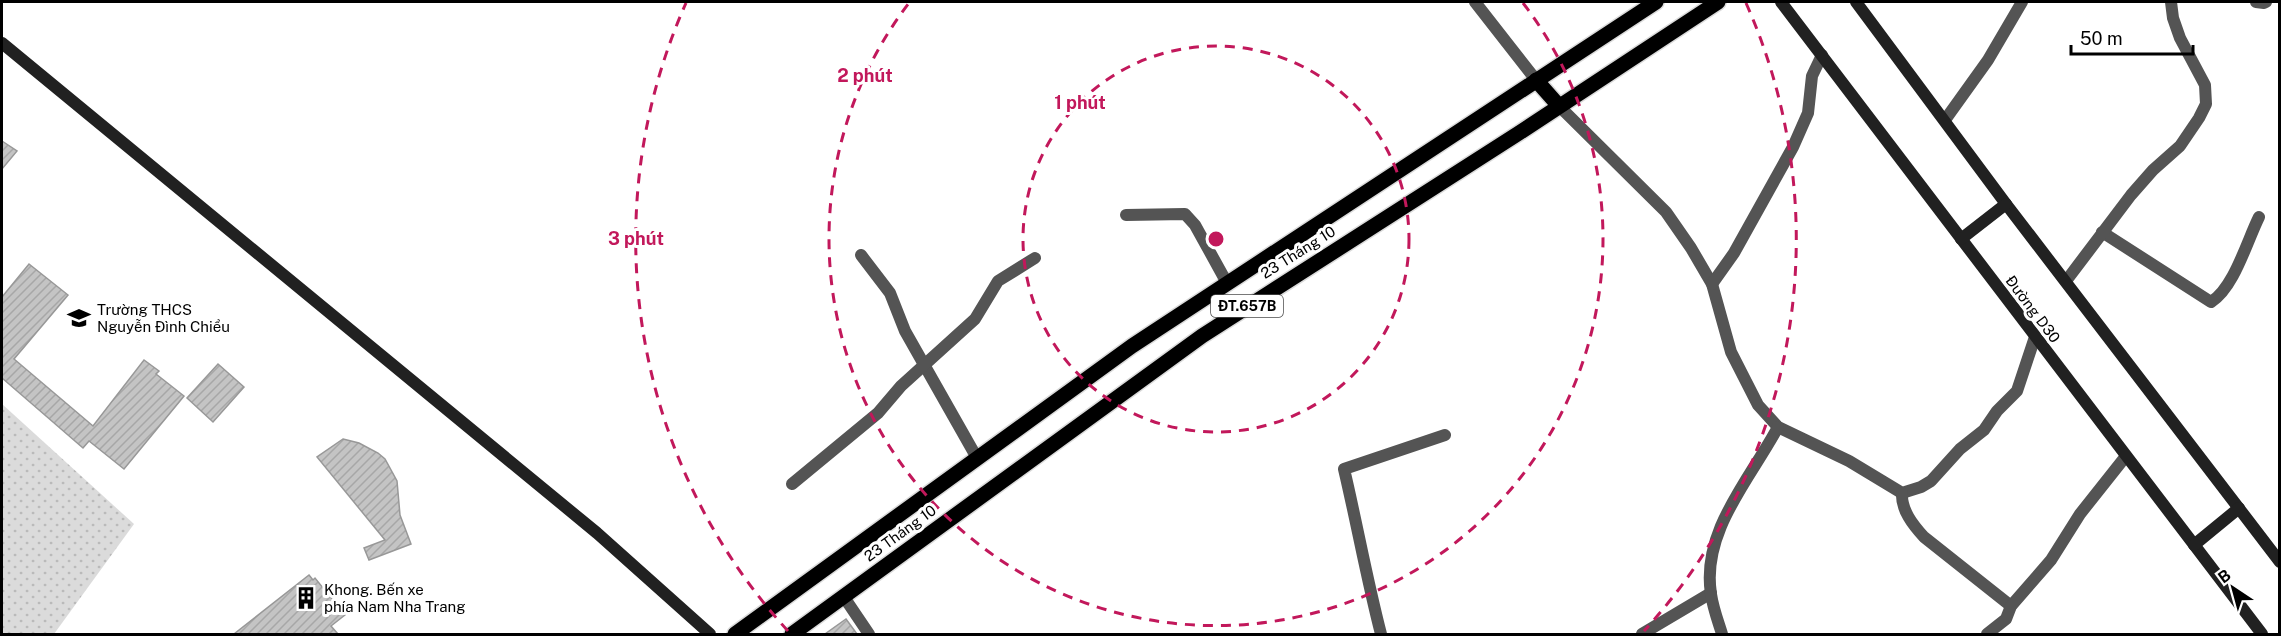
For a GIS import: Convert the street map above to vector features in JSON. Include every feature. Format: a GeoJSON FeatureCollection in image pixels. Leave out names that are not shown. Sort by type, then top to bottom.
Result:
{"type":"FeatureCollection","features":[{"type":"Feature","properties":{"kind":"main road","name":"23 Tháng 10"},"geometry":{"type":"LineString","coordinates":[[735,634],[1132,346],[1656,2]]}},
{"type":"Feature","properties":{"kind":"main road","name":"23 Tháng 10"},"geometry":{"type":"LineString","coordinates":[[792,634],[1202,336],[1718,2]]}},
{"type":"Feature","properties":{"kind":"main road"},"geometry":{"type":"LineString","coordinates":[[1536,80],[1559,106]]}},
{"type":"Feature","properties":{"kind":"street"},"geometry":{"type":"LineString","coordinates":[[1475,2],[1536,80]]}},
{"type":"Feature","properties":{"kind":"street","name":"Đường D30"},"geometry":{"type":"LineString","coordinates":[[1780,2],[2262,634]]}},
{"type":"Feature","properties":{"kind":"street"},"geometry":{"type":"LineString","coordinates":[[1856,2],[2006,204],[2278,561]]}},
{"type":"Feature","properties":{"kind":"street"},"geometry":{"type":"LineString","coordinates":[[1945,120],[1988,60],[2022,2]]}},
{"type":"Feature","properties":{"kind":"street"},"geometry":{"type":"LineString","coordinates":[[2066,281],[2102,232],[2153,170],[2180,146],[2206,104],[2205,85],[2180,38],[2171,10],[2171,2]]}},
{"type":"Feature","properties":{"kind":"street"},"geometry":{"type":"LineString","coordinates":[[2256,2],[2266,2]]}},
{"type":"Feature","properties":{"kind":"street"},"geometry":{"type":"LineString","coordinates":[[2,43],[597,533],[710,634]]}},
{"type":"Feature","properties":{"kind":"street"},"geometry":{"type":"LineString","coordinates":[[1712,284],[1734,252],[1793,147],[1808,114],[1812,76],[1821,56]]}},
{"type":"Feature","properties":{"kind":"street"},"geometry":{"type":"LineString","coordinates":[[1559,106],[1666,212],[1691,248],[1712,284],[1731,352],[1740,374],[1758,405],[1778,427],[1849,461],[1902,493],[1930,482],[1960,449],[1984,430],[1997,411],[2017,391],[2035,337]]}},
{"type":"Feature","properties":{"kind":"street"},"geometry":{"type":"LineString","coordinates":[[1961,239],[2006,204]]}},
{"type":"Feature","properties":{"kind":"street"},"geometry":{"type":"LineString","coordinates":[[1126,214],[1185,214],[1195,225],[1227,283]]}},
{"type":"Feature","properties":{"kind":"street"},"geometry":{"type":"LineString","coordinates":[[2102,232],[2211,302],[2218,298],[2226,288],[2259,217]]}},
{"type":"Feature","properties":{"kind":"street"},"geometry":{"type":"LineString","coordinates":[[861,255],[890,293],[905,331],[976,458]]}},
{"type":"Feature","properties":{"kind":"street"},"geometry":{"type":"LineString","coordinates":[[792,484],[878,413],[923,365],[975,320],[998,281],[1035,258]]}},
{"type":"Feature","properties":{"kind":"street"},"geometry":{"type":"LineString","coordinates":[[1722,634],[1711,593],[1711,564],[1718,535],[1733,500],[1778,427]]}},
{"type":"Feature","properties":{"kind":"street"},"geometry":{"type":"LineString","coordinates":[[1381,634],[1344,469],[1445,435]]}},
{"type":"Feature","properties":{"kind":"street"},"geometry":{"type":"LineString","coordinates":[[1987,634],[2006,619],[2011,606],[2051,560],[2080,514],[2126,456]]}},
{"type":"Feature","properties":{"kind":"street"},"geometry":{"type":"LineString","coordinates":[[1902,493],[1904,508],[1923,537],[2011,606]]}},
{"type":"Feature","properties":{"kind":"street"},"geometry":{"type":"LineString","coordinates":[[2194,545],[2239,508]]}},
{"type":"Feature","properties":{"kind":"street"},"geometry":{"type":"LineString","coordinates":[[1641,634],[1711,593]]}},
{"type":"Feature","properties":{"kind":"street"},"geometry":{"type":"LineString","coordinates":[[844,597],[868,634]]}},
{"type":"Feature","properties":{"kind":"shaded area"},"geometry":{"type":"Polygon","coordinates":[[[2,404],[134,524],[54,634],[2,634],[2,404]]]}},
{"type":"Feature","properties":{"kind":"building"},"geometry":{"type":"Polygon","coordinates":[[[2,141],[17,151],[2,169],[2,141]]]}},
{"type":"Feature","properties":{"kind":"building"},"geometry":{"type":"Polygon","coordinates":[[[29,264],[68,295],[14,359],[93,426],[144,360],[159,371],[156,374],[184,396],[124,469],[89,441],[83,448],[2,378],[2,297],[29,264]]]}},
{"type":"Feature","properties":{"kind":"building"},"geometry":{"type":"Polygon","coordinates":[[[218,364],[244,387],[213,422],[187,398],[218,364]]]}},
{"type":"Feature","properties":{"kind":"building"},"geometry":{"type":"Polygon","coordinates":[[[343,439],[359,443],[385,459],[397,481],[400,515],[411,544],[369,560],[364,548],[385,540],[317,457],[343,439]]]}},
{"type":"Feature","properties":{"kind":"building","name":"Khong. Bến xe phía Nam Nha Trang"},"geometry":{"type":"Polygon","coordinates":[[[309,575],[313,580],[315,578],[345,615],[331,626],[338,634],[234,634],[309,575]]]}},
{"type":"Feature","properties":{"kind":"building"},"geometry":{"type":"Polygon","coordinates":[[[846,619],[857,634],[825,634],[846,619]]]}},
{"type":"Feature","properties":{"kind":"place","name":"Trường THCS Nguyễn Đình Chiểu"},"geometry":{"type":"Point","coordinates":[79,318]}},
{"type":"Feature","properties":{"kind":"place","name":"Khong. Bến xe phía Nam Nha Trang"},"geometry":{"type":"Point","coordinates":[306,598]}}]}
